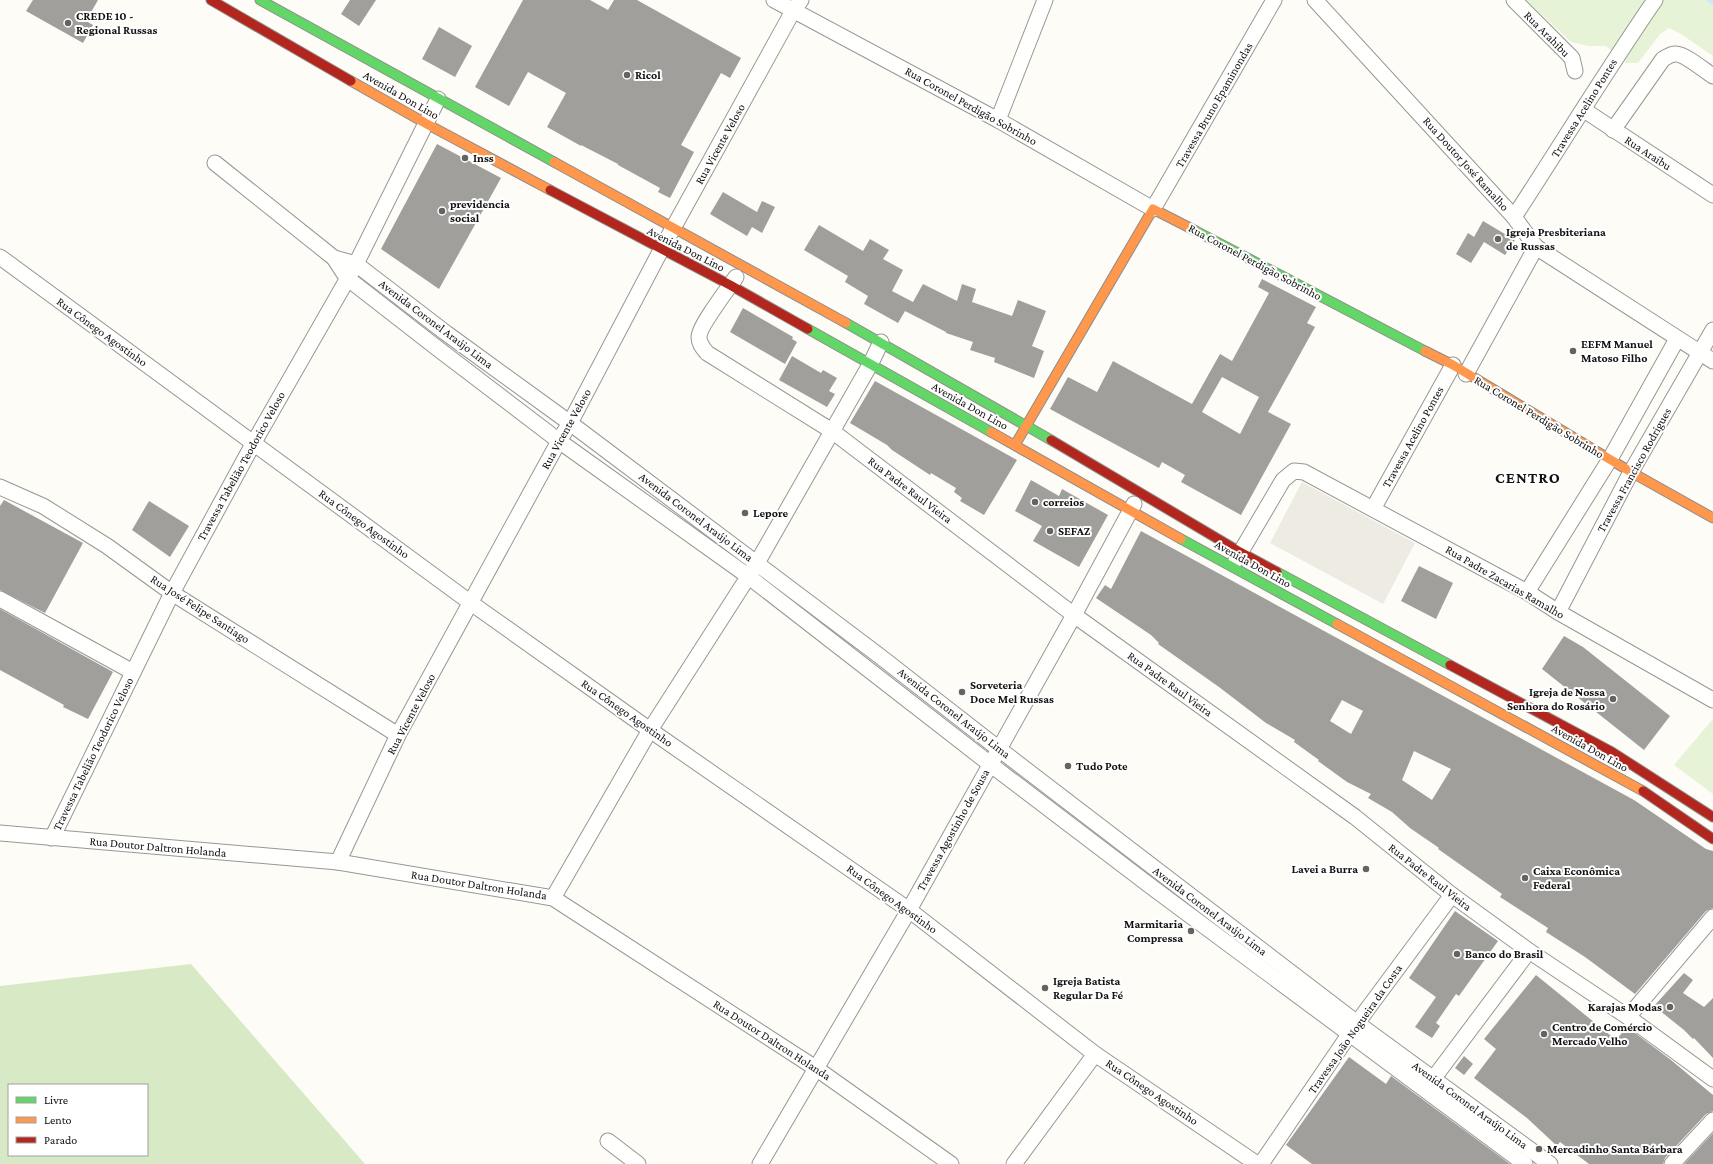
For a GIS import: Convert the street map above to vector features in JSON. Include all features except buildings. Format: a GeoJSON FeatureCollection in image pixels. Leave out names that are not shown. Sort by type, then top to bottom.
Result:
{"type":"FeatureCollection","features":[{"type":"Feature","properties":{"kind":"main road","name":"Avenida Don Lino"},"geometry":{"type":"LineString","coordinates":[[211,0],[314,55],[425,123],[541,182],[661,250],[871,363],[1130,511],[1640,789],[1713,839]]}},
{"type":"Feature","properties":{"kind":"main road","name":"Avenida Don Lino"},"geometry":{"type":"LineString","coordinates":[[260,0],[323,39],[438,99],[550,164],[674,228],[881,342],[1026,425],[1240,552],[1612,752],[1713,817]]}},
{"type":"Feature","properties":{"kind":"main road","name":"Rua Coronel Perdigão Sobrinho"},"geometry":{"type":"LineString","coordinates":[[1154,209],[1453,365],[1631,472],[1713,518]]}},
{"type":"Feature","properties":{"kind":"main road"},"geometry":{"type":"LineString","coordinates":[[1015,445],[1154,209]]}},
{"type":"Feature","properties":{"kind":"street","name":"Rua Coronel Perdigão Sobrinho"},"geometry":{"type":"LineString","coordinates":[[774,0],[797,5],[1154,209]]}},
{"type":"Feature","properties":{"kind":"street"},"geometry":{"type":"LineString","coordinates":[[998,120],[1045,0]]}},
{"type":"Feature","properties":{"kind":"street","name":"Travessa Bruno Epaminondas"},"geometry":{"type":"LineString","coordinates":[[1154,209],[1274,0]]}},
{"type":"Feature","properties":{"kind":"street","name":"Rua Arahibu"},"geometry":{"type":"LineString","coordinates":[[1514,0],[1572,58],[1575,71]]}},
{"type":"Feature","properties":{"kind":"street","name":"Travessa Acelino Pontes"},"geometry":{"type":"LineString","coordinates":[[1514,217],[1584,110],[1616,56],[1655,0]]}},
{"type":"Feature","properties":{"kind":"street","name":"Rua Doutor José Ramalho"},"geometry":{"type":"LineString","coordinates":[[1323,2],[1514,217],[1536,247],[1713,361]]}},
{"type":"Feature","properties":{"kind":"street","name":"Rua Vicente Veloso"},"geometry":{"type":"LineString","coordinates":[[338,862],[398,735],[570,423],[661,250],[797,5]]}},
{"type":"Feature","properties":{"kind":"street"},"geometry":{"type":"LineString","coordinates":[[1613,130],[1663,59],[1669,55],[1682,55],[1713,76]]}},
{"type":"Feature","properties":{"kind":"street","name":"Travessa Tabelião Teodorico Veloso"},"geometry":{"type":"LineString","coordinates":[[52,838],[172,592],[253,444],[356,264],[438,99]]}},
{"type":"Feature","properties":{"kind":"street","name":"Rua Araibu"},"geometry":{"type":"LineString","coordinates":[[1584,110],[1713,195]]}},
{"type":"Feature","properties":{"kind":"street"},"geometry":{"type":"LineString","coordinates":[[215,163],[334,258],[356,264]]}},
{"type":"Feature","properties":{"kind":"street"},"geometry":{"type":"LineString","coordinates":[[1466,374],[1536,247]]}},
{"type":"Feature","properties":{"kind":"street","name":"Rua Cônego Agostinho"},"geometry":{"type":"LineString","coordinates":[[0,257],[471,603],[650,730],[909,910],[1095,1054],[1257,1164]]}},
{"type":"Feature","properties":{"kind":"street","name":"Avenida Coronel Araújo Lima"},"geometry":{"type":"LineString","coordinates":[[334,258],[347,278],[436,348],[559,441],[748,576],[990,764],[1153,888],[1256,955]]}},
{"type":"Feature","properties":{"kind":"street","name":"Avenida Coronel Araújo Lima"},"geometry":{"type":"LineString","coordinates":[[356,264],[446,333],[570,423],[877,654],[1162,874],[1256,955],[1353,1029],[1429,1084],[1527,1159],[1550,1164]]}},
{"type":"Feature","properties":{"kind":"street","name":"Rua Padre Raul Vieira"},"geometry":{"type":"LineString","coordinates":[[743,266],[700,331],[699,336],[701,347],[707,353],[832,431],[1074,615],[1355,817],[1452,895],[1713,1078]]}},
{"type":"Feature","properties":{"kind":"street","name":"Travessa Francisco Rodrigues"},"geometry":{"type":"LineString","coordinates":[[1558,612],[1631,472],[1713,330]]}},
{"type":"Feature","properties":{"kind":"street"},"geometry":{"type":"LineString","coordinates":[[436,348],[446,333]]}},
{"type":"Feature","properties":{"kind":"street"},"geometry":{"type":"LineString","coordinates":[[1527,592],[1610,459],[1677,339]]}},
{"type":"Feature","properties":{"kind":"street"},"geometry":{"type":"LineString","coordinates":[[553,898],[650,730],[757,563],[871,363],[881,342]]}},
{"type":"Feature","properties":{"kind":"street","name":"Travessa Acelino Pontes"},"geometry":{"type":"LineString","coordinates":[[1373,509],[1453,365]]}},
{"type":"Feature","properties":{"kind":"street","name":"Rua Padre Zacarias Ramalho"},"geometry":{"type":"LineString","coordinates":[[1240,552],[1283,480],[1294,471],[1304,472],[1527,592],[1558,612],[1713,700]]}},
{"type":"Feature","properties":{"kind":"street","name":"Rua José Felipe Santiago"},"geometry":{"type":"LineString","coordinates":[[0,487],[43,506],[107,546],[172,592],[398,735]]}},
{"type":"Feature","properties":{"kind":"street","name":"Travessa Agostinho de Sousa"},"geometry":{"type":"LineString","coordinates":[[760,1164],[909,910],[1074,615],[1140,493]]}},
{"type":"Feature","properties":{"kind":"street"},"geometry":{"type":"LineString","coordinates":[[656,510],[665,495]]}},
{"type":"Feature","properties":{"kind":"street"},"geometry":{"type":"LineString","coordinates":[[1233,566],[1240,552]]}},
{"type":"Feature","properties":{"kind":"street"},"geometry":{"type":"LineString","coordinates":[[0,599],[133,672]]}},
{"type":"Feature","properties":{"kind":"street"},"geometry":{"type":"LineString","coordinates":[[869,669],[877,654]]}},
{"type":"Feature","properties":{"kind":"street"},"geometry":{"type":"LineString","coordinates":[[1077,830],[1087,816]]}},
{"type":"Feature","properties":{"kind":"street","name":"Rua Doutor Daltron Holanda"},"geometry":{"type":"LineString","coordinates":[[0,833],[338,862],[553,898],[817,1069],[951,1164]]}},
{"type":"Feature","properties":{"kind":"street"},"geometry":{"type":"LineString","coordinates":[[1153,888],[1162,874]]}},
{"type":"Feature","properties":{"kind":"street","name":"Travessa João Nogueira da Costa"},"geometry":{"type":"LineString","coordinates":[[1261,1164],[1353,1029],[1452,895]]}},
{"type":"Feature","properties":{"kind":"street"},"geometry":{"type":"LineString","coordinates":[[1628,1017],[1713,917]]}},
{"type":"Feature","properties":{"kind":"street"},"geometry":{"type":"LineString","coordinates":[[1429,1084],[1530,951]]}},
{"type":"Feature","properties":{"kind":"street"},"geometry":{"type":"LineString","coordinates":[[1014,1164],[1095,1054]]}},
{"type":"Feature","properties":{"kind":"street"},"geometry":{"type":"LineString","coordinates":[[1672,1164],[1713,1120]]}},
{"type":"Feature","properties":{"kind":"street"},"geometry":{"type":"LineString","coordinates":[[608,1141],[638,1164]]}},
{"type":"Feature","properties":{"kind":"green space"},"geometry":{"type":"Polygon","coordinates":[[[1526,0],[1713,0],[1713,56],[1681,34],[1669,28],[1660,34],[1638,63],[1626,63],[1606,46],[1588,46],[1571,42],[1526,0]]]}},
{"type":"Feature","properties":{"kind":"green space"},"geometry":{"type":"Polygon","coordinates":[[[1713,719],[1713,794],[1674,765],[1713,719]]]}},
{"type":"Feature","properties":{"kind":"green space"},"geometry":{"type":"Polygon","coordinates":[[[191,964],[365,1164],[0,1164],[0,986],[191,964]]]}},
{"type":"Feature","properties":{"kind":"shaded area"},"geometry":{"type":"Polygon","coordinates":[[[1302,482],[1415,543],[1383,604],[1270,543],[1302,482]]]}},
{"type":"Feature","properties":{"kind":"waterway"},"geometry":{"type":"LineString","coordinates":[[1709,0],[1713,3]]}},
{"type":"Feature","properties":{"kind":"traffic: fast"},"geometry":{"type":"LineString","coordinates":[[260,0],[554,162]]}},
{"type":"Feature","properties":{"kind":"traffic: fast"},"geometry":{"type":"LineString","coordinates":[[1194,230],[1425,351]]}},
{"type":"Feature","properties":{"kind":"traffic: fast"},"geometry":{"type":"LineString","coordinates":[[846,323],[1051,440]]}},
{"type":"Feature","properties":{"kind":"traffic: fast"},"geometry":{"type":"LineString","coordinates":[[808,329],[991,432]]}},
{"type":"Feature","properties":{"kind":"traffic: fast"},"geometry":{"type":"LineString","coordinates":[[1181,539],[1337,624]]}},
{"type":"Feature","properties":{"kind":"traffic: fast"},"geometry":{"type":"LineString","coordinates":[[1277,572],[1450,665]]}},
{"type":"Feature","properties":{"kind":"traffic: slow"},"geometry":{"type":"LineString","coordinates":[[351,81],[425,123],[550,190]]}},
{"type":"Feature","properties":{"kind":"traffic: slow"},"geometry":{"type":"LineString","coordinates":[[554,162],[846,323]]}},
{"type":"Feature","properties":{"kind":"traffic: slow"},"geometry":{"type":"LineString","coordinates":[[1015,445],[1153,209],[1194,230]]}},
{"type":"Feature","properties":{"kind":"traffic: slow"},"geometry":{"type":"LineString","coordinates":[[1425,351],[1453,365],[1631,472],[1713,518]]}},
{"type":"Feature","properties":{"kind":"traffic: slow"},"geometry":{"type":"LineString","coordinates":[[991,432],[1181,539]]}},
{"type":"Feature","properties":{"kind":"traffic: slow"},"geometry":{"type":"LineString","coordinates":[[1337,624],[1643,791]]}},
{"type":"Feature","properties":{"kind":"traffic: jam"},"geometry":{"type":"LineString","coordinates":[[211,0],[351,81]]}},
{"type":"Feature","properties":{"kind":"traffic: jam"},"geometry":{"type":"LineString","coordinates":[[550,190],[730,285],[808,329]]}},
{"type":"Feature","properties":{"kind":"traffic: jam"},"geometry":{"type":"LineString","coordinates":[[1051,440],[1240,552],[1277,572]]}},
{"type":"Feature","properties":{"kind":"traffic: jam"},"geometry":{"type":"LineString","coordinates":[[1450,665],[1612,752],[1713,817]]}},
{"type":"Feature","properties":{"kind":"traffic: jam"},"geometry":{"type":"LineString","coordinates":[[1643,791],[1713,839]]}},
{"type":"Feature","properties":{"kind":"place","name":"CREDE 10 - Regional Russas"},"geometry":{"type":"Point","coordinates":[68,23]}},
{"type":"Feature","properties":{"kind":"place","name":"Ricol"},"geometry":{"type":"Point","coordinates":[627,75]}},
{"type":"Feature","properties":{"kind":"place","name":"Inss"},"geometry":{"type":"Point","coordinates":[465,158]}},
{"type":"Feature","properties":{"kind":"place","name":"previdencia social"},"geometry":{"type":"Point","coordinates":[442,211]}},
{"type":"Feature","properties":{"kind":"place","name":"Igreja Presbiteriana de Russas"},"geometry":{"type":"Point","coordinates":[1498,239]}},
{"type":"Feature","properties":{"kind":"place","name":"EEFM Manuel Matoso Filho"},"geometry":{"type":"Point","coordinates":[1573,351]}},
{"type":"Feature","properties":{"kind":"place","name":"correios"},"geometry":{"type":"Point","coordinates":[1035,502]}},
{"type":"Feature","properties":{"kind":"place","name":"Lepore"},"geometry":{"type":"Point","coordinates":[745,513]}},
{"type":"Feature","properties":{"kind":"place","name":"SEFAZ"},"geometry":{"type":"Point","coordinates":[1050,531]}},
{"type":"Feature","properties":{"kind":"place","name":"Sorveteria Doce Mel Russas"},"geometry":{"type":"Point","coordinates":[962,692]}},
{"type":"Feature","properties":{"kind":"place","name":"Igreja de Nossa Senhora do Rosário"},"geometry":{"type":"Point","coordinates":[1613,699]}},
{"type":"Feature","properties":{"kind":"place","name":"Tudo Pote"},"geometry":{"type":"Point","coordinates":[1068,766]}},
{"type":"Feature","properties":{"kind":"place","name":"Lavei a Burra"},"geometry":{"type":"Point","coordinates":[1366,869]}},
{"type":"Feature","properties":{"kind":"place","name":"Caixa Econômica Federal"},"geometry":{"type":"Point","coordinates":[1525,878]}},
{"type":"Feature","properties":{"kind":"place","name":"Marmitaria Compressa"},"geometry":{"type":"Point","coordinates":[1191,931]}},
{"type":"Feature","properties":{"kind":"place","name":"Banco do Brasil"},"geometry":{"type":"Point","coordinates":[1457,954]}},
{"type":"Feature","properties":{"kind":"place","name":"Igreja Batista Regular Da Fé"},"geometry":{"type":"Point","coordinates":[1045,988]}},
{"type":"Feature","properties":{"kind":"place","name":"Karajas Modas"},"geometry":{"type":"Point","coordinates":[1670,1007]}},
{"type":"Feature","properties":{"kind":"place","name":"Centro de Comércio Mercado Velho"},"geometry":{"type":"Point","coordinates":[1544,1034]}},
{"type":"Feature","properties":{"kind":"place","name":"Mercadinho Santa Bárbara"},"geometry":{"type":"Point","coordinates":[1539,1149]}},
{"type":"Feature","properties":{"kind":"district","name":"CENTRO"},"geometry":{"type":"Point","coordinates":[1528,477]}}]}
